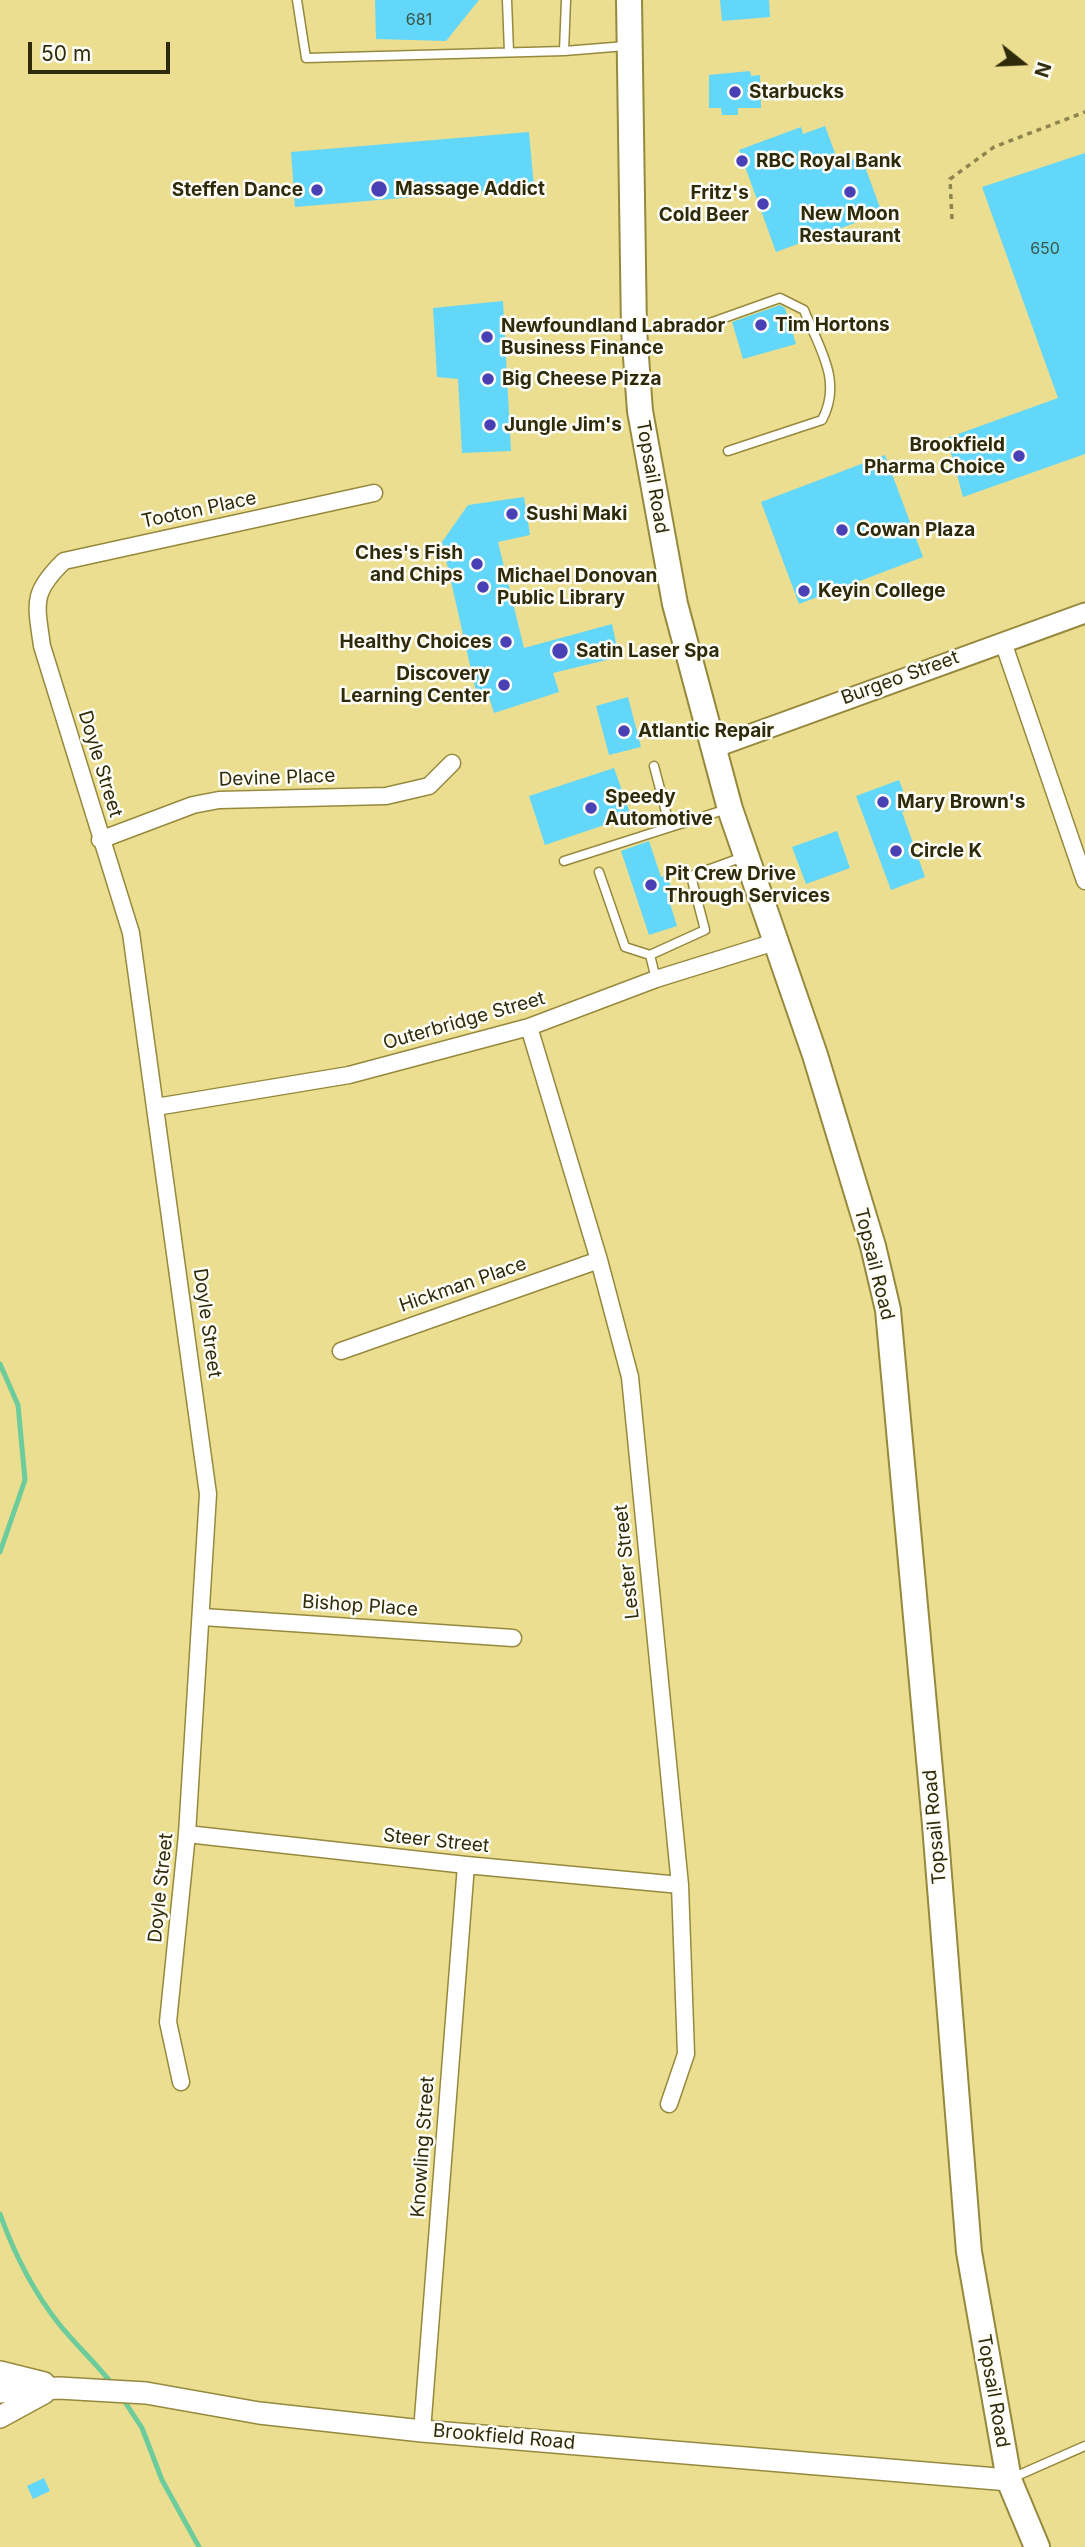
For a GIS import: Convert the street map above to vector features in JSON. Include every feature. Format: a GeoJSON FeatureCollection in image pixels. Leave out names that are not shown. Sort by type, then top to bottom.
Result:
{"type":"FeatureCollection","features":[{"type":"Feature","properties":{"kind":"main road","name":"Topsail Road"},"geometry":{"type":"LineString","coordinates":[[629,0],[634,330],[640,411],[675,604],[716,747],[730,809],[815,1055],[873,1246],[888,1310],[935,1825],[969,2252],[1009,2480],[1037,2547]]}},
{"type":"Feature","properties":{"kind":"main road"},"geometry":{"type":"LineString","coordinates":[[0,2372],[59,2388]]}},
{"type":"Feature","properties":{"kind":"main road","name":"Brookfield Road"},"geometry":{"type":"LineString","coordinates":[[0,2392],[59,2388],[146,2393],[259,2413],[422,2431],[1009,2480]]}},
{"type":"Feature","properties":{"kind":"main road"},"geometry":{"type":"LineString","coordinates":[[0,2417],[24,2402],[59,2388]]}},
{"type":"Feature","properties":{"kind":"street","name":"Tooton Place"},"geometry":{"type":"LineString","coordinates":[[41,583],[64,561],[374,493]]}},
{"type":"Feature","properties":{"kind":"street","name":"Doyle Street"},"geometry":{"type":"LineString","coordinates":[[41,583],[38,613],[43,646],[100,840],[131,933],[208,1494],[203,1617],[187,1834],[168,2022],[181,2081]]}},
{"type":"Feature","properties":{"kind":"street","name":"Burgeo Street"},"geometry":{"type":"LineString","coordinates":[[716,747],[1085,613]]}},
{"type":"Feature","properties":{"kind":"street"},"geometry":{"type":"LineString","coordinates":[[1003,642],[1085,881]]}},
{"type":"Feature","properties":{"kind":"street","name":"Devine Place"},"geometry":{"type":"LineString","coordinates":[[100,840],[193,805],[219,800],[386,796],[429,786],[452,763]]}},
{"type":"Feature","properties":{"kind":"street","name":"Outerbridge Street"},"geometry":{"type":"LineString","coordinates":[[156,1107],[349,1075],[529,1027],[656,979],[775,942]]}},
{"type":"Feature","properties":{"kind":"street","name":"Lester Street"},"geometry":{"type":"LineString","coordinates":[[529,1027],[599,1259],[630,1377],[680,1885],[686,2053],[669,2105]]}},
{"type":"Feature","properties":{"kind":"street","name":"Hickman Place"},"geometry":{"type":"LineString","coordinates":[[341,1351],[599,1259]]}},
{"type":"Feature","properties":{"kind":"street","name":"Bishop Place"},"geometry":{"type":"LineString","coordinates":[[203,1617],[513,1638]]}},
{"type":"Feature","properties":{"kind":"street","name":"Steer Street"},"geometry":{"type":"LineString","coordinates":[[187,1834],[466,1865],[680,1885]]}},
{"type":"Feature","properties":{"kind":"street","name":"Knowling Street"},"geometry":{"type":"LineString","coordinates":[[422,2431],[466,1865]]}},
{"type":"Feature","properties":{"kind":"lane"},"geometry":{"type":"LineString","coordinates":[[297,0],[306,58],[564,51],[628,46]]}},
{"type":"Feature","properties":{"kind":"lane"},"geometry":{"type":"LineString","coordinates":[[507,0],[509,52]]}},
{"type":"Feature","properties":{"kind":"lane"},"geometry":{"type":"LineString","coordinates":[[564,51],[566,0]]}},
{"type":"Feature","properties":{"kind":"lane"},"geometry":{"type":"LineString","coordinates":[[707,324],[780,298],[795,303],[804,310],[833,385],[831,403],[822,420],[728,451]]}},
{"type":"Feature","properties":{"kind":"lane"},"geometry":{"type":"LineString","coordinates":[[654,766],[670,827]]}},
{"type":"Feature","properties":{"kind":"lane"},"geometry":{"type":"LineString","coordinates":[[565,860],[730,809]]}},
{"type":"Feature","properties":{"kind":"lane"},"geometry":{"type":"LineString","coordinates":[[599,872],[625,947],[650,955],[705,930],[691,876],[746,855]]}},
{"type":"Feature","properties":{"kind":"lane"},"geometry":{"type":"LineString","coordinates":[[650,955],[656,979]]}},
{"type":"Feature","properties":{"kind":"lane"},"geometry":{"type":"LineString","coordinates":[[1009,2480],[1085,2446]]}},
{"type":"Feature","properties":{"kind":"path"},"geometry":{"type":"LineString","coordinates":[[952,219],[950,179],[994,147],[1085,112]]}},
{"type":"Feature","properties":{"kind":"building"},"geometry":{"type":"Polygon","coordinates":[[[375,0],[479,0],[446,41],[376,39],[375,0]]]}},
{"type":"Feature","properties":{"kind":"building"},"geometry":{"type":"Polygon","coordinates":[[[720,0],[769,0],[770,17],[722,21],[720,0]]]}},
{"type":"Feature","properties":{"kind":"building","name":"Starbucks"},"geometry":{"type":"Polygon","coordinates":[[[750,71],[751,76],[760,75],[761,108],[738,108],[738,115],[722,115],[721,108],[709,108],[709,75],[750,71]]]}},
{"type":"Feature","properties":{"kind":"building"},"geometry":{"type":"Polygon","coordinates":[[[825,126],[839,164],[861,156],[882,213],[776,252],[739,150],[801,127],[803,134],[825,126]]]}},
{"type":"Feature","properties":{"kind":"building"},"geometry":{"type":"Polygon","coordinates":[[[529,132],[534,187],[295,207],[291,152],[529,132]]]}},
{"type":"Feature","properties":{"kind":"building"},"geometry":{"type":"Polygon","coordinates":[[[1085,153],[1085,454],[963,497],[947,438],[1058,398],[982,187],[1085,153]]]}},
{"type":"Feature","properties":{"kind":"building"},"geometry":{"type":"Polygon","coordinates":[[[503,301],[511,451],[462,453],[458,379],[437,377],[433,308],[503,301]]]}},
{"type":"Feature","properties":{"kind":"building"},"geometry":{"type":"Polygon","coordinates":[[[780,305],[785,308],[796,344],[743,359],[732,322],[780,305]]]}},
{"type":"Feature","properties":{"kind":"building","name":"Cowan Plaza"},"geometry":{"type":"Polygon","coordinates":[[[885,455],[923,557],[799,604],[761,502],[885,455]]]}},
{"type":"Feature","properties":{"kind":"building"},"geometry":{"type":"Polygon","coordinates":[[[524,497],[530,535],[498,542],[524,648],[612,624],[619,657],[553,673],[559,692],[494,713],[488,694],[477,696],[442,542],[468,505],[524,497]]]}},
{"type":"Feature","properties":{"kind":"building"},"geometry":{"type":"Polygon","coordinates":[[[628,697],[641,747],[609,755],[596,706],[628,697]]]}},
{"type":"Feature","properties":{"kind":"building"},"geometry":{"type":"Polygon","coordinates":[[[614,768],[631,816],[545,845],[529,796],[614,768]]]}},
{"type":"Feature","properties":{"kind":"building","name":"Circle K"},"geometry":{"type":"Polygon","coordinates":[[[899,780],[910,809],[902,812],[925,877],[891,890],[856,796],[899,780]]]}},
{"type":"Feature","properties":{"kind":"building"},"geometry":{"type":"Polygon","coordinates":[[[837,831],[850,868],[806,884],[792,847],[837,831]]]}},
{"type":"Feature","properties":{"kind":"building","name":"Pit Crew Drive Through Services"},"geometry":{"type":"Polygon","coordinates":[[[649,841],[661,877],[667,875],[673,892],[667,894],[677,926],[649,935],[621,851],[649,841]]]}},
{"type":"Feature","properties":{"kind":"building"},"geometry":{"type":"Polygon","coordinates":[[[44,2478],[50,2491],[33,2499],[27,2486],[44,2478]]]}},
{"type":"Feature","properties":{"kind":"waterway"},"geometry":{"type":"LineString","coordinates":[[0,1364],[18,1405],[25,1480],[0,1552]]}},
{"type":"Feature","properties":{"kind":"waterway"},"geometry":{"type":"LineString","coordinates":[[0,2214],[11,2243],[41,2298],[59,2324],[113,2385]]}},
{"type":"Feature","properties":{"kind":"waterway"},"geometry":{"type":"LineString","coordinates":[[123,2399],[142,2428],[162,2480],[199,2547]]}},
{"type":"Feature","properties":{"kind":"place","name":"Starbucks"},"geometry":{"type":"Point","coordinates":[735,92]}},
{"type":"Feature","properties":{"kind":"place","name":"RBC Royal Bank"},"geometry":{"type":"Point","coordinates":[742,161]}},
{"type":"Feature","properties":{"kind":"place","name":"Massage Addict"},"geometry":{"type":"Point","coordinates":[379,189]}},
{"type":"Feature","properties":{"kind":"place","name":"Steffen Dance"},"geometry":{"type":"Point","coordinates":[317,190]}},
{"type":"Feature","properties":{"kind":"place","name":"New Moon Restaurant"},"geometry":{"type":"Point","coordinates":[850,192]}},
{"type":"Feature","properties":{"kind":"place","name":"Fritz's Cold Beer"},"geometry":{"type":"Point","coordinates":[763,204]}},
{"type":"Feature","properties":{"kind":"place","name":"Tim Hortons"},"geometry":{"type":"Point","coordinates":[761,325]}},
{"type":"Feature","properties":{"kind":"place","name":"Newfoundland Labrador Business Finance"},"geometry":{"type":"Point","coordinates":[487,337]}},
{"type":"Feature","properties":{"kind":"place","name":"Big Cheese Pizza"},"geometry":{"type":"Point","coordinates":[488,379]}},
{"type":"Feature","properties":{"kind":"place","name":"Jungle Jim's"},"geometry":{"type":"Point","coordinates":[490,425]}},
{"type":"Feature","properties":{"kind":"place","name":"Brookfield Pharma Choice"},"geometry":{"type":"Point","coordinates":[1019,456]}},
{"type":"Feature","properties":{"kind":"place","name":"Sushi Maki"},"geometry":{"type":"Point","coordinates":[512,514]}},
{"type":"Feature","properties":{"kind":"place","name":"Cowan Plaza"},"geometry":{"type":"Point","coordinates":[842,530]}},
{"type":"Feature","properties":{"kind":"place","name":"Ches's Fish and Chips"},"geometry":{"type":"Point","coordinates":[477,564]}},
{"type":"Feature","properties":{"kind":"place","name":"Michael Donovan Public Library"},"geometry":{"type":"Point","coordinates":[483,587]}},
{"type":"Feature","properties":{"kind":"place","name":"Keyin College"},"geometry":{"type":"Point","coordinates":[804,591]}},
{"type":"Feature","properties":{"kind":"place","name":"Healthy Choices"},"geometry":{"type":"Point","coordinates":[506,642]}},
{"type":"Feature","properties":{"kind":"place","name":"Satin Laser Spa"},"geometry":{"type":"Point","coordinates":[560,651]}},
{"type":"Feature","properties":{"kind":"place","name":"Discovery Learning Center"},"geometry":{"type":"Point","coordinates":[504,685]}},
{"type":"Feature","properties":{"kind":"place","name":"Atlantic Repair"},"geometry":{"type":"Point","coordinates":[624,731]}},
{"type":"Feature","properties":{"kind":"place","name":"Mary Brown's"},"geometry":{"type":"Point","coordinates":[883,802]}},
{"type":"Feature","properties":{"kind":"place","name":"Speedy Automotive"},"geometry":{"type":"Point","coordinates":[591,808]}},
{"type":"Feature","properties":{"kind":"place","name":"Circle K"},"geometry":{"type":"Point","coordinates":[896,851]}},
{"type":"Feature","properties":{"kind":"place","name":"Pit Crew Drive Through Services"},"geometry":{"type":"Point","coordinates":[651,885]}}]}
